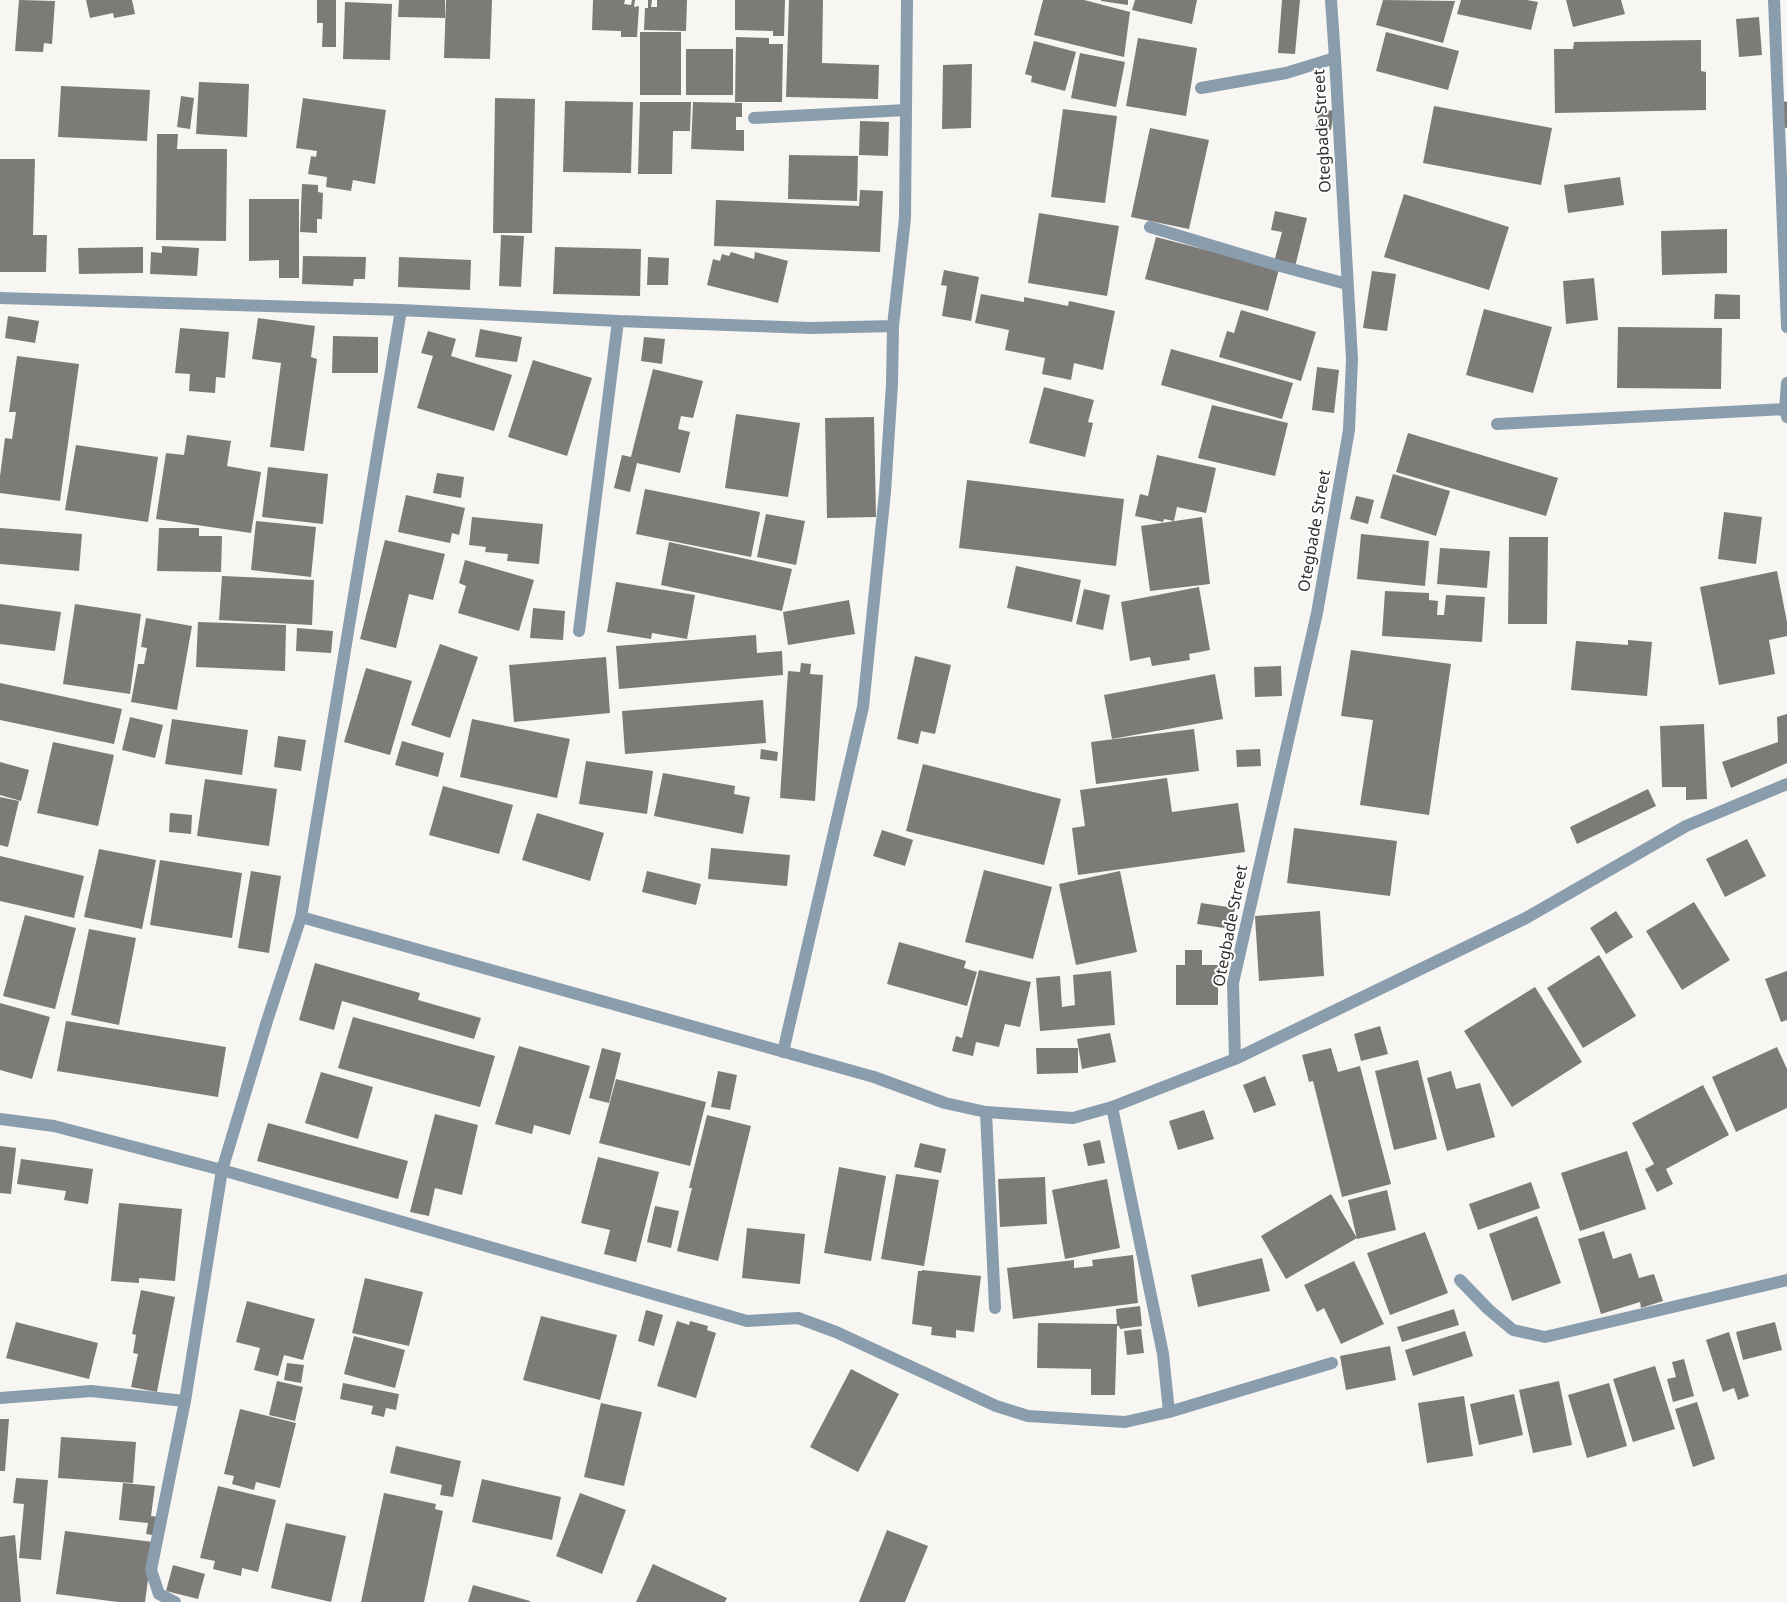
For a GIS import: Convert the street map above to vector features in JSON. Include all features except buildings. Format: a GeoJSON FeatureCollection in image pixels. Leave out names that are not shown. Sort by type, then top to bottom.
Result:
{"type":"FeatureCollection","features":[{"type":"Feature","properties":{"kind":"street"},"geometry":{"type":"LineString","coordinates":[[783,1052],[863,707],[885,492],[892,384],[893,326],[905,218],[907,0]]}},
{"type":"Feature","properties":{"kind":"street","name":"Otegbade Street"},"geometry":{"type":"LineString","coordinates":[[1235,1059],[1233,983],[1317,613],[1349,430],[1352,359],[1331,0]]}},
{"type":"Feature","properties":{"kind":"street"},"geometry":{"type":"LineString","coordinates":[[1774,0],[1787,328]]}},
{"type":"Feature","properties":{"kind":"street"},"geometry":{"type":"LineString","coordinates":[[1201,88],[1286,73],[1335,58]]}},
{"type":"Feature","properties":{"kind":"street"},"geometry":{"type":"LineString","coordinates":[[754,118],[906,110]]}},
{"type":"Feature","properties":{"kind":"street"},"geometry":{"type":"LineString","coordinates":[[1150,227],[1347,284]]}},
{"type":"Feature","properties":{"kind":"street"},"geometry":{"type":"LineString","coordinates":[[0,298],[401,310],[811,328],[893,326]]}},
{"type":"Feature","properties":{"kind":"street"},"geometry":{"type":"LineString","coordinates":[[175,1602],[159,1594],[152,1570],[185,1401],[222,1170],[301,917],[401,310]]}},
{"type":"Feature","properties":{"kind":"street"},"geometry":{"type":"LineString","coordinates":[[578,631],[618,321]]}},
{"type":"Feature","properties":{"kind":"street"},"geometry":{"type":"LineString","coordinates":[[1497,424],[1786,413],[1787,383]]}},
{"type":"Feature","properties":{"kind":"street"},"geometry":{"type":"LineString","coordinates":[[301,917],[874,1077],[945,1103],[986,1112],[1073,1118],[1112,1107],[1235,1059],[1526,918],[1686,826],[1787,784]]}},
{"type":"Feature","properties":{"kind":"street"},"geometry":{"type":"LineString","coordinates":[[1112,1107],[1163,1354],[1169,1412]]}},
{"type":"Feature","properties":{"kind":"street"},"geometry":{"type":"LineString","coordinates":[[986,1112],[995,1308]]}},
{"type":"Feature","properties":{"kind":"street"},"geometry":{"type":"LineString","coordinates":[[0,1119],[54,1126],[222,1170],[748,1321],[798,1318],[836,1332],[996,1406],[1028,1416],[1125,1422],[1169,1412],[1332,1363]]}},
{"type":"Feature","properties":{"kind":"street"},"geometry":{"type":"LineString","coordinates":[[1460,1280],[1488,1309],[1514,1330],[1545,1338],[1787,1280]]}},
{"type":"Feature","properties":{"kind":"street"},"geometry":{"type":"LineString","coordinates":[[0,1398],[91,1391],[185,1401]]}}]}
